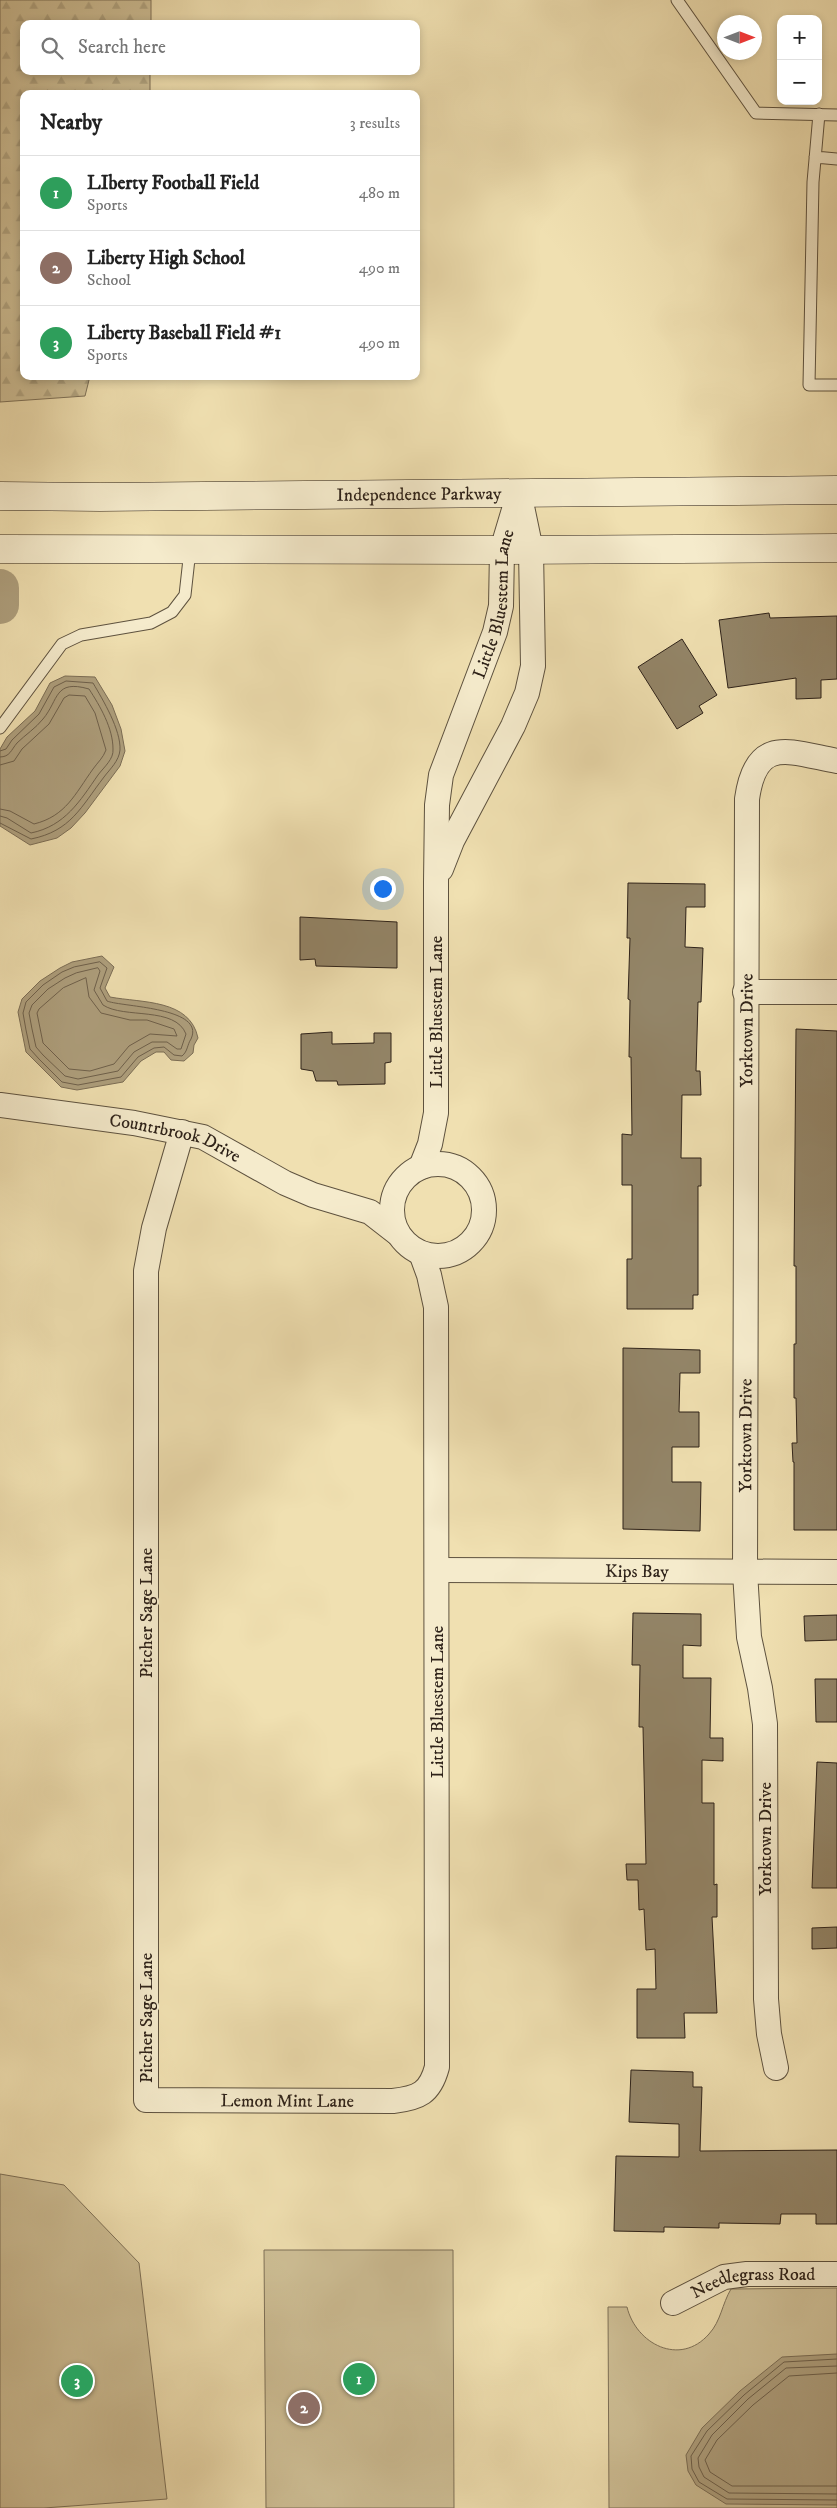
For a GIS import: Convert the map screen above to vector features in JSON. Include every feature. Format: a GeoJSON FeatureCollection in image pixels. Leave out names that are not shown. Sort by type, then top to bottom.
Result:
{"type":"FeatureCollection","features":[{"type":"Feature","properties":{"kind":"main road","name":"Independence Parkway"},"geometry":{"type":"LineString","coordinates":[[0,496],[100,497],[837,490]]}},
{"type":"Feature","properties":{"kind":"main road"},"geometry":{"type":"LineString","coordinates":[[0,549],[531,550],[837,548]]}},
{"type":"Feature","properties":{"kind":"street","name":"Little Bluestem Lane"},"geometry":{"type":"LineString","coordinates":[[436,882],[452,841],[513,726],[527,693],[533,657],[531,550],[519,493]]}},
{"type":"Feature","properties":{"kind":"street","name":"Little Bluestem Lane"},"geometry":{"type":"LineString","coordinates":[[421,1167],[430,1144],[436,1113],[437,805],[441,775],[495,632],[501,606],[502,550],[519,493]]}},
{"type":"Feature","properties":{"kind":"street","name":"Yorktown Drive"},"geometry":{"type":"LineString","coordinates":[[776,2068],[769,2034],[766,1999],[764,1724],[760,1688],[749,1637],[745,1572],[746,799],[754,771],[767,755],[780,751],[793,752],[837,761]]}},
{"type":"Feature","properties":{"kind":"street"},"geometry":{"type":"LineString","coordinates":[[746,992],[837,992]]}},
{"type":"Feature","properties":{"kind":"street","name":"Countrbrook Drive"},"geometry":{"type":"LineString","coordinates":[[0,1105],[134,1122],[203,1136],[285,1183],[312,1195],[370,1212],[398,1233]]}},
{"type":"Feature","properties":{"kind":"street","name":"Little Bluestem Lane"},"geometry":{"type":"LineString","coordinates":[[436,1113],[444,1139],[464,1172]]}},
{"type":"Feature","properties":{"kind":"street","name":"Pitcher Sage Lane"},"geometry":{"type":"LineString","coordinates":[[146,2100],[146,1271],[154,1228],[182,1132]]}},
{"type":"Feature","properties":{"kind":"street"},"geometry":{"type":"LineString","coordinates":[[436,1164],[451,1166],[464,1172],[478,1189],[483,1210],[481,1225],[474,1238],[464,1248],[451,1254],[436,1256],[421,1253],[408,1245],[398,1233],[392,1218],[392,1202],[398,1188],[408,1175],[421,1167],[436,1164]]}},
{"type":"Feature","properties":{"kind":"street","name":"Countrbrook Drive"},"geometry":{"type":"LineString","coordinates":[[340,1202],[398,1188]]}},
{"type":"Feature","properties":{"kind":"street","name":"Little Bluestem Lane"},"geometry":{"type":"LineString","coordinates":[[436,1307],[450,1261],[464,1248]]}},
{"type":"Feature","properties":{"kind":"street","name":"Little Bluestem Lane"},"geometry":{"type":"LineString","coordinates":[[421,1253],[429,1275],[436,1307],[437,1570],[437,2067],[434,2081],[424,2092]]}},
{"type":"Feature","properties":{"kind":"street","name":"Kips Bay"},"geometry":{"type":"LineString","coordinates":[[437,1570],[837,1572]]}},
{"type":"Feature","properties":{"kind":"street","name":"Lemon Mint Lane"},"geometry":{"type":"LineString","coordinates":[[146,2100],[393,2101],[411,2099],[424,2092]]}},
{"type":"Feature","properties":{"kind":"street","name":"Needlegrass Road"},"geometry":{"type":"LineString","coordinates":[[673,2303],[724,2277],[747,2274],[837,2274]]}},
{"type":"Feature","properties":{"kind":"lane"},"geometry":{"type":"LineString","coordinates":[[677,0],[756,113],[837,115]]}},
{"type":"Feature","properties":{"kind":"lane"},"geometry":{"type":"LineString","coordinates":[[819,114],[815,157],[809,385],[837,386]]}},
{"type":"Feature","properties":{"kind":"lane"},"geometry":{"type":"LineString","coordinates":[[815,157],[837,159]]}},
{"type":"Feature","properties":{"kind":"lane"},"geometry":{"type":"LineString","coordinates":[[0,728],[62,644],[81,635],[151,623],[172,612],[185,595],[190,548]]}},
{"type":"Feature","properties":{"kind":"green space"},"geometry":{"type":"Polygon","coordinates":[[[0,0],[151,0],[151,20],[20,20],[20,75],[150,75],[150,90],[20,90],[20,380],[89,380],[85,396],[0,402],[0,0]]]}},
{"type":"Feature","properties":{"kind":"green space"},"geometry":{"type":"Polygon","coordinates":[[[0,2174],[64,2185],[139,2263],[167,2499],[44,2508],[0,2508],[0,2174]]]}},
{"type":"Feature","properties":{"kind":"green space"},"geometry":{"type":"Polygon","coordinates":[[[264,2250],[453,2250],[454,2508],[266,2508],[264,2250]]]}},
{"type":"Feature","properties":{"kind":"green space"},"geometry":{"type":"Polygon","coordinates":[[[837,2288],[837,2508],[609,2508],[608,2307],[627,2307],[632,2320],[649,2341],[660,2347],[673,2350],[685,2349],[698,2344],[709,2334],[719,2318],[731,2289],[837,2288]]]}},
{"type":"Feature","properties":{"kind":"water"},"geometry":{"type":"Polygon","coordinates":[[[65,676],[95,677],[112,705],[121,729],[125,751],[120,766],[85,813],[71,828],[57,838],[30,845],[0,826],[0,749],[7,737],[35,711],[50,683],[65,676]]]}},
{"type":"Feature","properties":{"kind":"water"},"geometry":{"type":"Polygon","coordinates":[[[102,956],[114,967],[105,988],[110,997],[150,1002],[175,1009],[193,1025],[198,1038],[194,1045],[193,1053],[184,1061],[171,1060],[164,1052],[156,1052],[141,1061],[123,1082],[77,1090],[61,1087],[26,1052],[18,1012],[22,999],[40,981],[60,968],[72,962],[102,956]]]}},
{"type":"Feature","properties":{"kind":"water"},"geometry":{"type":"Polygon","coordinates":[[[837,2354],[837,2505],[726,2504],[696,2485],[688,2471],[686,2455],[702,2428],[740,2391],[782,2357],[837,2354]]]}},
{"type":"Feature","properties":{"kind":"building"},"geometry":{"type":"Polygon","coordinates":[[[769,613],[770,618],[837,616],[837,679],[821,680],[821,698],[796,699],[796,678],[728,688],[719,620],[769,613]]]}},
{"type":"Feature","properties":{"kind":"building"},"geometry":{"type":"Polygon","coordinates":[[[682,639],[717,695],[699,706],[703,713],[677,729],[638,667],[682,639]]]}},
{"type":"Feature","properties":{"kind":"building"},"geometry":{"type":"Polygon","coordinates":[[[628,883],[705,884],[705,907],[686,907],[685,947],[703,948],[701,1002],[698,1002],[696,1071],[700,1071],[701,1095],[682,1095],[681,1158],[701,1158],[701,1186],[698,1186],[698,1295],[693,1295],[693,1309],[627,1309],[627,1259],[632,1259],[632,1185],[622,1185],[622,1134],[632,1135],[631,1057],[629,1057],[630,1000],[628,999],[630,938],[627,938],[628,883]]]}},
{"type":"Feature","properties":{"kind":"building"},"geometry":{"type":"Polygon","coordinates":[[[300,917],[397,922],[397,968],[316,966],[315,959],[300,960],[300,917]]]}},
{"type":"Feature","properties":{"kind":"building"},"geometry":{"type":"Polygon","coordinates":[[[796,1029],[837,1031],[837,1530],[794,1530],[794,1462],[792,1443],[797,1443],[796,1398],[794,1398],[794,1344],[796,1344],[796,1266],[794,1266],[796,1029]]]}},
{"type":"Feature","properties":{"kind":"building"},"geometry":{"type":"Polygon","coordinates":[[[332,1032],[332,1044],[374,1043],[374,1033],[391,1033],[391,1062],[385,1063],[385,1084],[338,1085],[337,1081],[316,1081],[313,1071],[301,1069],[301,1034],[332,1032]]]}},
{"type":"Feature","properties":{"kind":"building"},"geometry":{"type":"Polygon","coordinates":[[[623,1348],[700,1350],[700,1373],[680,1373],[679,1412],[699,1412],[699,1447],[672,1447],[672,1482],[701,1482],[700,1531],[623,1529],[623,1348]]]}},
{"type":"Feature","properties":{"kind":"building"},"geometry":{"type":"Polygon","coordinates":[[[633,1613],[701,1614],[701,1646],[683,1645],[683,1678],[711,1678],[710,1738],[723,1738],[723,1761],[702,1760],[702,1803],[714,1803],[714,1885],[717,1884],[717,1917],[712,1917],[717,2013],[684,2013],[685,2038],[637,2038],[637,1989],[656,1989],[655,1949],[646,1950],[644,1909],[639,1910],[638,1880],[627,1880],[626,1864],[646,1864],[643,1727],[639,1727],[640,1665],[632,1665],[633,1613]]]}},
{"type":"Feature","properties":{"kind":"building"},"geometry":{"type":"Polygon","coordinates":[[[837,1615],[837,1640],[805,1641],[804,1616],[837,1615]]]}},
{"type":"Feature","properties":{"kind":"building"},"geometry":{"type":"Polygon","coordinates":[[[815,1679],[837,1679],[837,1722],[816,1722],[815,1679]]]}},
{"type":"Feature","properties":{"kind":"building"},"geometry":{"type":"Polygon","coordinates":[[[817,1762],[837,1763],[837,1888],[812,1888],[817,1762]]]}},
{"type":"Feature","properties":{"kind":"building"},"geometry":{"type":"Polygon","coordinates":[[[837,1927],[837,1948],[812,1949],[812,1928],[837,1927]]]}},
{"type":"Feature","properties":{"kind":"building"},"geometry":{"type":"Polygon","coordinates":[[[631,2070],[693,2072],[693,2087],[702,2087],[700,2151],[837,2150],[837,2224],[816,2224],[816,2214],[781,2214],[780,2224],[719,2223],[719,2228],[664,2227],[664,2232],[614,2231],[616,2156],[679,2157],[679,2124],[629,2122],[631,2070]]]}},
{"type":"Feature","properties":{"kind":"waterway"},"geometry":{"type":"LineString","coordinates":[[0,588],[0,605]]}},
{"type":"Feature","properties":{"kind":"place","name":"LIberty Football Field"},"geometry":{"type":"Point","coordinates":[359,2379]}},
{"type":"Feature","properties":{"kind":"place","name":"Liberty Baseball Field #1"},"geometry":{"type":"Point","coordinates":[77,2381]}},
{"type":"Feature","properties":{"kind":"place","name":"Liberty High School"},"geometry":{"type":"Point","coordinates":[304,2408]}}]}
